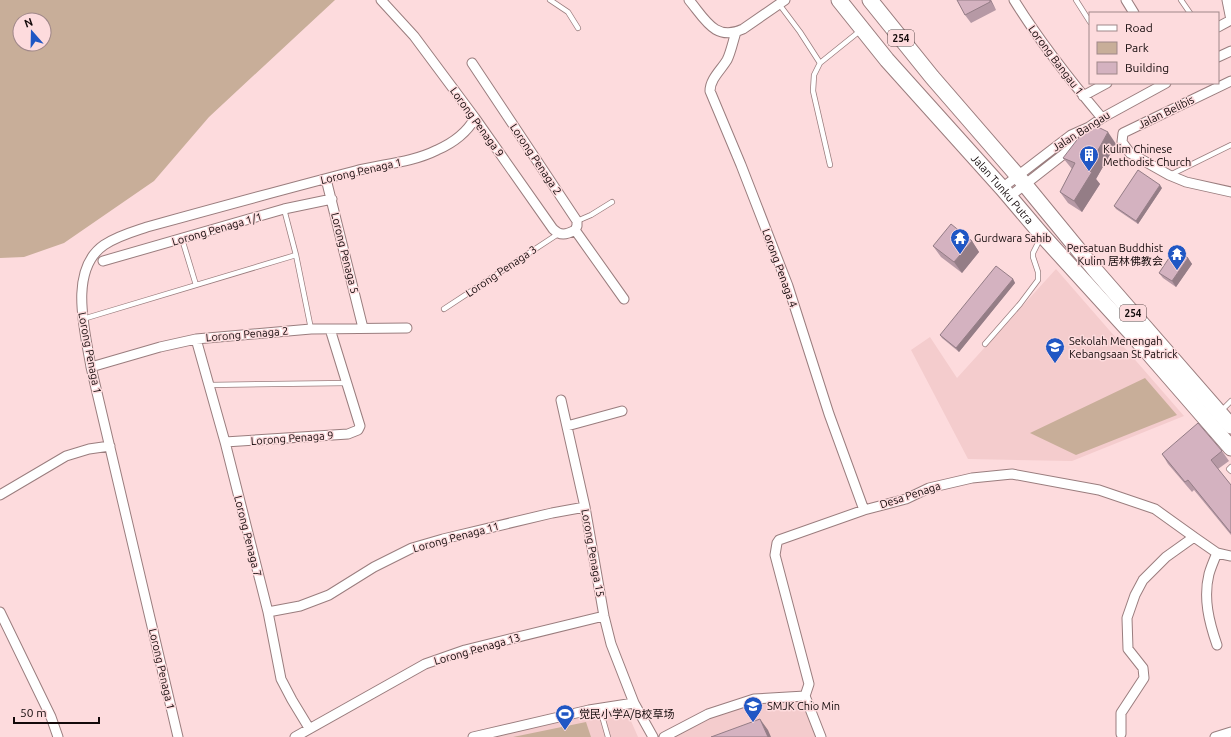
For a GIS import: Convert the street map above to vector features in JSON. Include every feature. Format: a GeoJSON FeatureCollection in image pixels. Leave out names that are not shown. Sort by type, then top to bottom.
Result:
{"type":"FeatureCollection","features":[{"type":"Feature","properties":{"kind":"main road","name":"Jalan Tunku Putra"},"geometry":{"type":"LineString","coordinates":[[839,0],[887,60],[1132,334],[1231,448]]}},
{"type":"Feature","properties":{"kind":"main road","name":"Jalan Tunku Putra"},"geometry":{"type":"LineString","coordinates":[[870,0],[932,77],[1005,160],[1095,270],[1231,426]]}},
{"type":"Feature","properties":{"kind":"street","name":"Lorong Penaga 9"},"geometry":{"type":"LineString","coordinates":[[381,0],[414,36],[558,234]]}},
{"type":"Feature","properties":{"kind":"street"},"geometry":{"type":"LineString","coordinates":[[689,0],[715,30],[722,33],[736,32],[743,29],[782,2]]}},
{"type":"Feature","properties":{"kind":"street","name":"Lorong Bangau 1"},"geometry":{"type":"LineString","coordinates":[[1014,0],[1030,26],[1083,96],[1102,118]]}},
{"type":"Feature","properties":{"kind":"street"},"geometry":{"type":"LineString","coordinates":[[1126,0],[1133,12]]}},
{"type":"Feature","properties":{"kind":"street"},"geometry":{"type":"LineString","coordinates":[[1219,26],[1231,20],[1227,0]]}},
{"type":"Feature","properties":{"kind":"street","name":"Lorong Penaga 4"},"geometry":{"type":"LineString","coordinates":[[736,32],[727,60],[713,79],[710,86],[710,91],[741,165],[788,286],[830,414],[864,510]]}},
{"type":"Feature","properties":{"kind":"street"},"geometry":{"type":"LineString","coordinates":[[1219,57],[1231,51]]}},
{"type":"Feature","properties":{"kind":"street","name":"Lorong Penaga 2"},"geometry":{"type":"LineString","coordinates":[[472,63],[624,299]]}},
{"type":"Feature","properties":{"kind":"street","name":"Jalan Belibis"},"geometry":{"type":"LineString","coordinates":[[1168,175],[1130,153],[1122,142],[1123,133],[1231,80]]}},
{"type":"Feature","properties":{"kind":"street"},"geometry":{"type":"LineString","coordinates":[[1083,96],[1105,84]]}},
{"type":"Feature","properties":{"kind":"street","name":"Jalan Bangau"},"geometry":{"type":"LineString","coordinates":[[1005,192],[1021,180],[1034,162],[1071,135],[1089,127],[1102,118],[1164,84]]}},
{"type":"Feature","properties":{"kind":"street","name":"Lorong Penaga 1"},"geometry":{"type":"LineString","coordinates":[[178,737],[91,367],[81,314],[82,290],[86,270],[90,261],[104,245],[125,234],[147,227],[360,169],[409,160],[436,151],[459,138],[470,128],[475,118]]}},
{"type":"Feature","properties":{"kind":"street"},"geometry":{"type":"LineString","coordinates":[[1021,180],[1042,172],[1078,144],[1089,127]]}},
{"type":"Feature","properties":{"kind":"street"},"geometry":{"type":"LineString","coordinates":[[1005,160],[1015,165],[1034,162]]}},
{"type":"Feature","properties":{"kind":"street"},"geometry":{"type":"LineString","coordinates":[[1037,199],[1035,188],[1036,181],[1042,172]]}},
{"type":"Feature","properties":{"kind":"street"},"geometry":{"type":"LineString","coordinates":[[1168,175],[1186,182],[1231,192]]}},
{"type":"Feature","properties":{"kind":"street","name":"Lorong Penaga 5"},"geometry":{"type":"LineString","coordinates":[[326,179],[364,328]]}},
{"type":"Feature","properties":{"kind":"street","name":"Lorong Penaga 1/1"},"geometry":{"type":"LineString","coordinates":[[104,261],[284,209],[332,199]]}},
{"type":"Feature","properties":{"kind":"street"},"geometry":{"type":"LineString","coordinates":[[558,234],[566,234],[576,225]]}},
{"type":"Feature","properties":{"kind":"street","name":"Lorong Penaga 2"},"geometry":{"type":"LineString","coordinates":[[91,367],[160,346],[196,339],[310,329],[407,328]]}},
{"type":"Feature","properties":{"kind":"street"},"geometry":{"type":"LineString","coordinates":[[330,329],[348,383]]}},
{"type":"Feature","properties":{"kind":"street","name":"Lorong Penaga 7"},"geometry":{"type":"LineString","coordinates":[[196,339],[225,442],[268,612],[281,679],[309,728]]}},
{"type":"Feature","properties":{"kind":"street","name":"Lorong Penaga 9"},"geometry":{"type":"LineString","coordinates":[[225,442],[348,434],[358,430],[360,426],[348,383]]}},
{"type":"Feature","properties":{"kind":"street","name":"Lorong Penaga 15"},"geometry":{"type":"LineString","coordinates":[[561,400],[585,507],[604,616],[611,644],[634,703],[653,737]]}},
{"type":"Feature","properties":{"kind":"street"},"geometry":{"type":"LineString","coordinates":[[567,426],[622,411]]}},
{"type":"Feature","properties":{"kind":"street"},"geometry":{"type":"LineString","coordinates":[[0,496],[66,456],[89,449],[110,446]]}},
{"type":"Feature","properties":{"kind":"street","name":"Desa Penaga"},"geometry":{"type":"LineString","coordinates":[[805,696],[809,684],[775,555],[777,543],[779,540],[864,510],[906,498],[929,488],[972,478],[1012,474],[1099,490],[1155,508],[1217,554]]}},
{"type":"Feature","properties":{"kind":"street","name":"Lorong Penaga 11"},"geometry":{"type":"LineString","coordinates":[[268,612],[300,606],[329,595],[374,567],[412,548],[443,538],[585,507]]}},
{"type":"Feature","properties":{"kind":"street"},"geometry":{"type":"LineString","coordinates":[[1121,734],[1122,713],[1144,678],[1143,668],[1128,649],[1126,618],[1143,580],[1166,557],[1194,537]]}},
{"type":"Feature","properties":{"kind":"street"},"geometry":{"type":"LineString","coordinates":[[1217,645],[1210,624],[1206,600],[1209,575],[1217,554],[1231,556]]}},
{"type":"Feature","properties":{"kind":"street"},"geometry":{"type":"LineString","coordinates":[[0,612],[51,717],[58,737]]}},
{"type":"Feature","properties":{"kind":"street","name":"Lorong Penaga 13"},"geometry":{"type":"LineString","coordinates":[[295,737],[425,664],[465,650],[604,616]]}},
{"type":"Feature","properties":{"kind":"street"},"geometry":{"type":"LineString","coordinates":[[664,737],[708,714],[754,699],[805,696],[821,737]]}},
{"type":"Feature","properties":{"kind":"street"},"geometry":{"type":"LineString","coordinates":[[473,737],[588,710],[634,703]]}},
{"type":"Feature","properties":{"kind":"street"},"geometry":{"type":"LineString","coordinates":[[1215,737],[1231,732]]}},
{"type":"Feature","properties":{"kind":"lane"},"geometry":{"type":"LineString","coordinates":[[550,0],[568,12],[578,28]]}},
{"type":"Feature","properties":{"kind":"lane"},"geometry":{"type":"LineString","coordinates":[[1076,0],[1089,20]]}},
{"type":"Feature","properties":{"kind":"lane"},"geometry":{"type":"LineString","coordinates":[[1181,0],[1189,12]]}},
{"type":"Feature","properties":{"kind":"lane"},"geometry":{"type":"LineString","coordinates":[[782,2],[820,63]]}},
{"type":"Feature","properties":{"kind":"lane"},"geometry":{"type":"LineString","coordinates":[[830,165],[813,91],[814,74],[820,63],[862,29]]}},
{"type":"Feature","properties":{"kind":"lane"},"geometry":{"type":"LineString","coordinates":[[1168,175],[1231,145]]}},
{"type":"Feature","properties":{"kind":"lane"},"geometry":{"type":"LineString","coordinates":[[576,225],[612,202]]}},
{"type":"Feature","properties":{"kind":"lane"},"geometry":{"type":"LineString","coordinates":[[284,209],[296,255],[310,329]]}},
{"type":"Feature","properties":{"kind":"lane","name":"Lorong Penaga 3"},"geometry":{"type":"LineString","coordinates":[[444,309],[558,234]]}},
{"type":"Feature","properties":{"kind":"lane"},"geometry":{"type":"LineString","coordinates":[[985,344],[1020,304],[1038,280],[1038,272],[1033,253],[1042,235]]}},
{"type":"Feature","properties":{"kind":"lane"},"geometry":{"type":"LineString","coordinates":[[182,239],[196,285]]}},
{"type":"Feature","properties":{"kind":"lane"},"geometry":{"type":"LineString","coordinates":[[82,319],[296,255]]}},
{"type":"Feature","properties":{"kind":"lane"},"geometry":{"type":"LineString","coordinates":[[209,386],[348,383]]}},
{"type":"Feature","properties":{"kind":"lane"},"geometry":{"type":"LineString","coordinates":[[1219,412],[1231,401]]}},
{"type":"Feature","properties":{"kind":"lane"},"geometry":{"type":"LineString","coordinates":[[1231,467],[1229,469],[1231,471]]}},
{"type":"Feature","properties":{"kind":"lane"},"geometry":{"type":"LineString","coordinates":[[600,709],[608,737]]}},
{"type":"Feature","properties":{"kind":"shaded area","name":"Sekolah Menengah Kebangsaan St Patrick"},"geometry":{"type":"Polygon","coordinates":[[[1056,269],[1184,416],[1072,461],[968,459],[911,350],[930,337],[957,378],[1056,269]]]}},
{"type":"Feature","properties":{"kind":"shaded area","name":"SMJK Chio Min"},"geometry":{"type":"Polygon","coordinates":[[[805,696],[821,737],[664,737],[754,699],[805,696]]]}},
{"type":"Feature","properties":{"kind":"shaded area"},"geometry":{"type":"Polygon","coordinates":[[[624,705],[638,737],[473,737],[624,705]]]}},
{"type":"Feature","properties":{"kind":"green space"},"geometry":{"type":"Polygon","coordinates":[[[0,0],[335,0],[209,117],[154,181],[64,243],[24,257],[0,258],[0,0]]]}},
{"type":"Feature","properties":{"kind":"green space"},"geometry":{"type":"Polygon","coordinates":[[[1145,378],[1177,415],[1076,455],[1030,433],[1145,378]]]}},
{"type":"Feature","properties":{"kind":"green space","name":"觉民小学A/B校草场"},"geometry":{"type":"Polygon","coordinates":[[[586,722],[591,737],[513,737],[586,722]]]}},
{"type":"Feature","properties":{"kind":"building"},"geometry":{"type":"Polygon","coordinates":[[[957,0],[990,0],[990,2],[965,15],[957,0]]]}},
{"type":"Feature","properties":{"kind":"building"},"geometry":{"type":"Polygon","coordinates":[[[1090,123],[1108,132],[1087,170],[1092,172],[1074,201],[1060,192],[1075,163],[1063,158],[1090,123]]]}},
{"type":"Feature","properties":{"kind":"building"},"geometry":{"type":"Polygon","coordinates":[[[1138,170],[1160,185],[1136,221],[1114,206],[1138,170]]]}},
{"type":"Feature","properties":{"kind":"building"},"geometry":{"type":"Polygon","coordinates":[[[951,224],[972,241],[954,262],[933,246],[951,224]]]}},
{"type":"Feature","properties":{"kind":"building"},"geometry":{"type":"Polygon","coordinates":[[[1175,249],[1188,258],[1172,281],[1159,273],[1175,249]]]}},
{"type":"Feature","properties":{"kind":"building"},"geometry":{"type":"Polygon","coordinates":[[[996,266],[1013,279],[956,348],[940,335],[996,266]]]}},
{"type":"Feature","properties":{"kind":"building"},"geometry":{"type":"Polygon","coordinates":[[[1198,423],[1222,451],[1211,460],[1231,485],[1231,533],[1188,480],[1185,482],[1162,454],[1198,423]]]}},
{"type":"Feature","properties":{"kind":"building"},"geometry":{"type":"Polygon","coordinates":[[[760,719],[768,737],[711,737],[760,719]]]}},
{"type":"Feature","properties":{"kind":"place","name":"Kulim Chinese Methodist Church"},"geometry":{"type":"Point","coordinates":[1089,172]}},
{"type":"Feature","properties":{"kind":"place","name":"Gurdwara Sahib"},"geometry":{"type":"Point","coordinates":[960,255]}},
{"type":"Feature","properties":{"kind":"place","name":"Persatuan Buddhist Kulim 居林佛教会"},"geometry":{"type":"Point","coordinates":[1177,271]}},
{"type":"Feature","properties":{"kind":"place","name":"Sekolah Menengah Kebangsaan St Patrick"},"geometry":{"type":"Point","coordinates":[1055,364]}},
{"type":"Feature","properties":{"kind":"place","name":"SMJK Chio Min"},"geometry":{"type":"Point","coordinates":[753,723]}},
{"type":"Feature","properties":{"kind":"place","name":"觉民小学A/B校草场"},"geometry":{"type":"Point","coordinates":[565,731]}}]}
